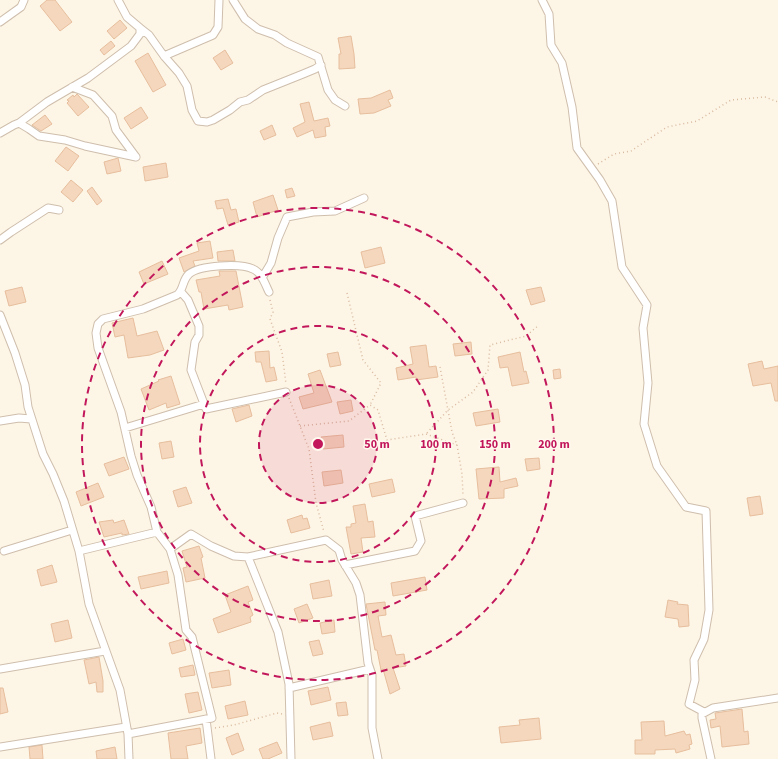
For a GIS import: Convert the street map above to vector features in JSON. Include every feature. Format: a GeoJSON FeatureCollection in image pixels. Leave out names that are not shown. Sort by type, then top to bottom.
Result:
{"type":"FeatureCollection","features":[{"type":"Feature","properties":{"kind":"street"},"geometry":{"type":"LineString","coordinates":[[0,22],[21,6],[24,0]]}},
{"type":"Feature","properties":{"kind":"street"},"geometry":{"type":"LineString","coordinates":[[118,0],[127,17],[149,35],[164,56],[179,73],[187,86],[192,110],[198,121],[207,122],[230,110],[240,102],[248,100],[264,90],[309,72],[321,64]]}},
{"type":"Feature","properties":{"kind":"street"},"geometry":{"type":"LineString","coordinates":[[164,56],[213,35],[218,27],[220,0]]}},
{"type":"Feature","properties":{"kind":"street"},"geometry":{"type":"LineString","coordinates":[[233,0],[245,19],[258,29],[276,35],[287,43],[318,57],[328,90],[335,100],[345,106]]}},
{"type":"Feature","properties":{"kind":"street"},"geometry":{"type":"LineString","coordinates":[[542,0],[549,14],[551,45],[562,63],[572,107],[577,148],[600,180],[612,201],[622,268],[646,305],[643,328],[648,383],[644,424],[657,466],[686,506],[706,511],[709,610],[704,639],[694,660],[696,680],[689,704],[704,712]]}},
{"type":"Feature","properties":{"kind":"street"},"geometry":{"type":"LineString","coordinates":[[0,133],[19,123],[47,102],[88,78],[131,46],[140,34],[140,28]]}},
{"type":"Feature","properties":{"kind":"street"},"geometry":{"type":"LineString","coordinates":[[19,123],[39,136],[65,140],[136,157],[116,130],[112,116],[93,95],[72,87]]}},
{"type":"Feature","properties":{"kind":"street"},"geometry":{"type":"LineString","coordinates":[[262,278],[271,263],[278,238],[287,217],[313,212],[335,211],[364,198]]}},
{"type":"Feature","properties":{"kind":"street"},"geometry":{"type":"LineString","coordinates":[[0,240],[48,208],[59,210]]}},
{"type":"Feature","properties":{"kind":"street"},"geometry":{"type":"LineString","coordinates":[[0,747],[212,718],[192,637],[186,630],[178,575],[170,549],[157,532],[152,507],[137,475],[121,412],[98,348],[96,333],[98,324],[103,319],[143,309],[181,292],[184,282],[189,274],[200,269],[238,266],[253,268],[259,273],[268,292]]}},
{"type":"Feature","properties":{"kind":"street"},"geometry":{"type":"LineString","coordinates":[[181,292],[188,300],[199,326],[200,335],[195,342],[191,370],[206,409],[286,392]]}},
{"type":"Feature","properties":{"kind":"street"},"geometry":{"type":"LineString","coordinates":[[0,315],[16,353],[25,385],[31,419],[43,454],[64,501],[79,551],[89,604],[120,690],[127,730],[129,759]]}},
{"type":"Feature","properties":{"kind":"street"},"geometry":{"type":"LineString","coordinates":[[125,428],[204,404]]}},
{"type":"Feature","properties":{"kind":"street"},"geometry":{"type":"LineString","coordinates":[[0,421],[19,418],[31,419]]}},
{"type":"Feature","properties":{"kind":"street"},"geometry":{"type":"LineString","coordinates":[[345,565],[415,551],[421,541],[416,516],[463,503]]}},
{"type":"Feature","properties":{"kind":"street"},"geometry":{"type":"LineString","coordinates":[[4,551],[72,530]]}},
{"type":"Feature","properties":{"kind":"street"},"geometry":{"type":"LineString","coordinates":[[79,551],[157,532]]}},
{"type":"Feature","properties":{"kind":"street"},"geometry":{"type":"LineString","coordinates":[[170,549],[191,534],[211,546],[234,556],[248,557],[326,540],[339,550],[342,560],[356,583],[360,595],[368,663],[372,675],[372,728],[378,759]]}},
{"type":"Feature","properties":{"kind":"street"},"geometry":{"type":"LineString","coordinates":[[248,557],[278,632],[289,684],[291,759]]}},
{"type":"Feature","properties":{"kind":"street"},"geometry":{"type":"LineString","coordinates":[[0,669],[106,651]]}},
{"type":"Feature","properties":{"kind":"street"},"geometry":{"type":"LineString","coordinates":[[289,688],[370,669]]}},
{"type":"Feature","properties":{"kind":"street"},"geometry":{"type":"LineString","coordinates":[[711,759],[702,718],[702,714],[704,712],[713,708],[778,698]]}},
{"type":"Feature","properties":{"kind":"street"},"geometry":{"type":"LineString","coordinates":[[206,719],[211,759]]}},
{"type":"Feature","properties":{"kind":"path"},"geometry":{"type":"LineString","coordinates":[[592,168],[614,154],[631,151],[667,127],[697,121],[731,100],[765,96],[778,102]]}},
{"type":"Feature","properties":{"kind":"path"},"geometry":{"type":"LineString","coordinates":[[268,292],[273,312],[270,319],[282,352],[286,392],[309,449],[316,503],[326,540]]}},
{"type":"Feature","properties":{"kind":"path"},"geometry":{"type":"LineString","coordinates":[[300,426],[348,421],[370,405],[381,383],[363,360],[347,293]]}},
{"type":"Feature","properties":{"kind":"path"},"geometry":{"type":"LineString","coordinates":[[426,434],[448,410],[473,392],[488,370],[490,345],[526,336],[539,324]]}},
{"type":"Feature","properties":{"kind":"path"},"geometry":{"type":"LineString","coordinates":[[440,367],[452,432],[457,445],[462,474],[463,503]]}},
{"type":"Feature","properties":{"kind":"path"},"geometry":{"type":"LineString","coordinates":[[370,405],[378,410],[387,440],[426,434],[457,445]]}},
{"type":"Feature","properties":{"kind":"path"},"geometry":{"type":"LineString","coordinates":[[208,729],[234,725],[277,713],[289,714]]}},
{"type":"Feature","properties":{"kind":"building"},"geometry":{"type":"Polygon","coordinates":[[[47,0],[55,0],[72,22],[60,31],[40,6],[47,0]]]}},
{"type":"Feature","properties":{"kind":"building"},"geometry":{"type":"Polygon","coordinates":[[[120,20],[127,28],[114,39],[107,31],[120,20]]]}},
{"type":"Feature","properties":{"kind":"building"},"geometry":{"type":"Polygon","coordinates":[[[351,36],[355,68],[339,69],[339,54],[341,54],[338,38],[351,36]]]}},
{"type":"Feature","properties":{"kind":"building"},"geometry":{"type":"Polygon","coordinates":[[[111,41],[115,46],[104,55],[100,50],[111,41]]]}},
{"type":"Feature","properties":{"kind":"building"},"geometry":{"type":"Polygon","coordinates":[[[225,50],[233,63],[221,70],[213,58],[225,50]]]}},
{"type":"Feature","properties":{"kind":"building"},"geometry":{"type":"Polygon","coordinates":[[[148,53],[166,85],[153,92],[135,61],[148,53]]]}},
{"type":"Feature","properties":{"kind":"building"},"geometry":{"type":"Polygon","coordinates":[[[390,90],[393,98],[388,100],[391,106],[374,113],[360,114],[358,99],[371,98],[390,90]]]}},
{"type":"Feature","properties":{"kind":"building"},"geometry":{"type":"Polygon","coordinates":[[[77,94],[89,107],[78,116],[67,103],[69,101],[67,100],[73,95],[74,97],[77,94]]]}},
{"type":"Feature","properties":{"kind":"building"},"geometry":{"type":"Polygon","coordinates":[[[309,102],[314,121],[328,118],[330,126],[325,127],[326,136],[315,138],[313,130],[297,137],[293,128],[305,122],[300,104],[309,102]]]}},
{"type":"Feature","properties":{"kind":"building"},"geometry":{"type":"Polygon","coordinates":[[[141,107],[148,118],[131,129],[124,118],[141,107]]]}},
{"type":"Feature","properties":{"kind":"building"},"geometry":{"type":"Polygon","coordinates":[[[45,115],[52,124],[41,131],[32,125],[45,115]]]}},
{"type":"Feature","properties":{"kind":"building"},"geometry":{"type":"Polygon","coordinates":[[[272,125],[276,135],[264,140],[260,131],[272,125]]]}},
{"type":"Feature","properties":{"kind":"building"},"geometry":{"type":"Polygon","coordinates":[[[66,147],[79,156],[68,171],[55,161],[66,147]]]}},
{"type":"Feature","properties":{"kind":"building"},"geometry":{"type":"Polygon","coordinates":[[[118,158],[121,171],[107,174],[104,162],[118,158]]]}},
{"type":"Feature","properties":{"kind":"building"},"geometry":{"type":"Polygon","coordinates":[[[166,163],[168,177],[145,181],[143,167],[166,163]]]}},
{"type":"Feature","properties":{"kind":"building"},"geometry":{"type":"Polygon","coordinates":[[[71,180],[83,190],[73,202],[61,192],[71,180]]]}},
{"type":"Feature","properties":{"kind":"building"},"geometry":{"type":"Polygon","coordinates":[[[92,187],[102,201],[97,205],[87,191],[92,187]]]}},
{"type":"Feature","properties":{"kind":"building"},"geometry":{"type":"Polygon","coordinates":[[[292,188],[295,196],[287,198],[285,190],[292,188]]]}},
{"type":"Feature","properties":{"kind":"building"},"geometry":{"type":"Polygon","coordinates":[[[273,195],[278,210],[257,217],[253,202],[273,195]]]}},
{"type":"Feature","properties":{"kind":"building"},"geometry":{"type":"Polygon","coordinates":[[[228,199],[231,210],[236,209],[239,222],[228,225],[223,208],[217,209],[215,201],[228,199]]]}},
{"type":"Feature","properties":{"kind":"building"},"geometry":{"type":"Polygon","coordinates":[[[210,241],[213,258],[193,261],[195,266],[184,272],[179,258],[199,251],[197,243],[210,241]]]}},
{"type":"Feature","properties":{"kind":"building"},"geometry":{"type":"Polygon","coordinates":[[[381,247],[385,263],[365,268],[361,252],[381,247]]]}},
{"type":"Feature","properties":{"kind":"building"},"geometry":{"type":"Polygon","coordinates":[[[233,250],[235,261],[218,261],[217,252],[233,250]]]}},
{"type":"Feature","properties":{"kind":"building"},"geometry":{"type":"Polygon","coordinates":[[[162,261],[168,274],[144,284],[139,272],[162,261]]]}},
{"type":"Feature","properties":{"kind":"building"},"geometry":{"type":"Polygon","coordinates":[[[219,271],[236,271],[243,307],[229,310],[228,305],[204,309],[201,292],[199,292],[196,280],[220,276],[219,271]]]}},
{"type":"Feature","properties":{"kind":"building"},"geometry":{"type":"Polygon","coordinates":[[[22,287],[26,302],[9,306],[5,291],[22,287]]]}},
{"type":"Feature","properties":{"kind":"building"},"geometry":{"type":"Polygon","coordinates":[[[541,287],[545,301],[531,305],[526,290],[541,287]]]}},
{"type":"Feature","properties":{"kind":"building"},"geometry":{"type":"Polygon","coordinates":[[[133,318],[137,336],[157,331],[164,350],[150,355],[128,358],[124,335],[115,337],[112,323],[133,318]]]}},
{"type":"Feature","properties":{"kind":"building"},"geometry":{"type":"Polygon","coordinates":[[[471,342],[472,354],[455,356],[453,344],[471,342]]]}},
{"type":"Feature","properties":{"kind":"building"},"geometry":{"type":"Polygon","coordinates":[[[426,345],[429,367],[436,366],[438,377],[416,380],[416,377],[398,380],[396,368],[413,364],[410,347],[426,345]]]}},
{"type":"Feature","properties":{"kind":"building"},"geometry":{"type":"Polygon","coordinates":[[[269,351],[270,368],[274,367],[277,380],[266,382],[261,362],[256,362],[255,352],[269,351]]]}},
{"type":"Feature","properties":{"kind":"building"},"geometry":{"type":"Polygon","coordinates":[[[338,352],[341,365],[330,367],[327,354],[338,352]]]}},
{"type":"Feature","properties":{"kind":"building"},"geometry":{"type":"Polygon","coordinates":[[[520,352],[524,372],[526,371],[529,383],[512,386],[508,367],[500,368],[498,357],[520,352]]]}},
{"type":"Feature","properties":{"kind":"building"},"geometry":{"type":"Polygon","coordinates":[[[762,361],[764,369],[778,366],[778,401],[775,401],[771,383],[753,386],[748,364],[762,361]]]}},
{"type":"Feature","properties":{"kind":"building"},"geometry":{"type":"Polygon","coordinates":[[[560,369],[561,378],[554,379],[553,370],[560,369]]]}},
{"type":"Feature","properties":{"kind":"building"},"geometry":{"type":"Polygon","coordinates":[[[320,370],[332,402],[303,409],[299,397],[314,393],[308,374],[320,370]]]}},
{"type":"Feature","properties":{"kind":"building"},"geometry":{"type":"Polygon","coordinates":[[[171,376],[180,404],[167,408],[166,403],[149,410],[141,389],[159,381],[158,380],[171,376]]]}},
{"type":"Feature","properties":{"kind":"building"},"geometry":{"type":"Polygon","coordinates":[[[351,400],[353,411],[340,414],[337,402],[351,400]]]}},
{"type":"Feature","properties":{"kind":"building"},"geometry":{"type":"Polygon","coordinates":[[[249,405],[252,416],[236,422],[232,409],[249,405]]]}},
{"type":"Feature","properties":{"kind":"building"},"geometry":{"type":"Polygon","coordinates":[[[498,409],[500,422],[476,426],[473,413],[498,409]]]}},
{"type":"Feature","properties":{"kind":"building"},"geometry":{"type":"Polygon","coordinates":[[[343,435],[344,447],[323,449],[321,437],[343,435]]]}},
{"type":"Feature","properties":{"kind":"building"},"geometry":{"type":"Polygon","coordinates":[[[171,441],[174,457],[162,459],[159,443],[171,441]]]}},
{"type":"Feature","properties":{"kind":"building"},"geometry":{"type":"Polygon","coordinates":[[[124,457],[129,469],[109,476],[104,464],[124,457]]]}},
{"type":"Feature","properties":{"kind":"building"},"geometry":{"type":"Polygon","coordinates":[[[539,458],[540,469],[527,471],[525,459],[539,458]]]}},
{"type":"Feature","properties":{"kind":"building"},"geometry":{"type":"Polygon","coordinates":[[[499,467],[500,482],[516,478],[518,486],[504,489],[504,498],[479,499],[476,469],[499,467]]]}},
{"type":"Feature","properties":{"kind":"building"},"geometry":{"type":"Polygon","coordinates":[[[341,470],[343,483],[324,486],[322,472],[341,470]]]}},
{"type":"Feature","properties":{"kind":"building"},"geometry":{"type":"Polygon","coordinates":[[[392,479],[395,492],[372,497],[369,484],[392,479]]]}},
{"type":"Feature","properties":{"kind":"building"},"geometry":{"type":"Polygon","coordinates":[[[98,483],[104,497],[81,506],[76,492],[98,483]]]}},
{"type":"Feature","properties":{"kind":"building"},"geometry":{"type":"Polygon","coordinates":[[[186,487],[192,503],[178,507],[173,491],[186,487]]]}},
{"type":"Feature","properties":{"kind":"building"},"geometry":{"type":"Polygon","coordinates":[[[760,496],[763,514],[750,516],[747,498],[760,496]]]}},
{"type":"Feature","properties":{"kind":"building"},"geometry":{"type":"Polygon","coordinates":[[[365,504],[368,522],[373,521],[375,537],[361,538],[363,552],[351,554],[346,527],[351,527],[351,524],[356,523],[353,506],[365,504]]]}},
{"type":"Feature","properties":{"kind":"building"},"geometry":{"type":"Polygon","coordinates":[[[302,515],[303,519],[307,518],[310,528],[291,533],[287,520],[302,515]]]}},
{"type":"Feature","properties":{"kind":"building"},"geometry":{"type":"Polygon","coordinates":[[[113,520],[114,523],[124,520],[129,534],[122,535],[122,533],[104,537],[99,522],[113,520]]]}},
{"type":"Feature","properties":{"kind":"building"},"geometry":{"type":"Polygon","coordinates":[[[199,546],[203,557],[201,558],[205,578],[186,582],[183,568],[187,567],[182,551],[199,546]]]}},
{"type":"Feature","properties":{"kind":"building"},"geometry":{"type":"Polygon","coordinates":[[[52,565],[57,582],[41,586],[37,570],[52,565]]]}},
{"type":"Feature","properties":{"kind":"building"},"geometry":{"type":"Polygon","coordinates":[[[167,571],[169,583],[141,589],[138,577],[167,571]]]}},
{"type":"Feature","properties":{"kind":"building"},"geometry":{"type":"Polygon","coordinates":[[[425,577],[427,590],[393,596],[391,583],[425,577]]]}},
{"type":"Feature","properties":{"kind":"building"},"geometry":{"type":"Polygon","coordinates":[[[329,580],[332,596],[313,599],[310,584],[329,580]]]}},
{"type":"Feature","properties":{"kind":"building"},"geometry":{"type":"Polygon","coordinates":[[[248,586],[253,600],[248,602],[253,615],[250,617],[251,622],[218,633],[213,619],[231,612],[225,595],[248,586]]]}},
{"type":"Feature","properties":{"kind":"building"},"geometry":{"type":"Polygon","coordinates":[[[668,600],[678,602],[677,604],[688,605],[689,626],[679,627],[678,619],[665,617],[668,600]]]}},
{"type":"Feature","properties":{"kind":"building"},"geometry":{"type":"Polygon","coordinates":[[[385,602],[386,615],[378,616],[382,637],[391,635],[396,655],[404,654],[406,666],[393,668],[400,689],[390,694],[383,669],[381,670],[377,650],[375,650],[366,604],[385,602]]]}},
{"type":"Feature","properties":{"kind":"building"},"geometry":{"type":"Polygon","coordinates":[[[307,604],[313,618],[299,623],[294,609],[307,604]]]}},
{"type":"Feature","properties":{"kind":"building"},"geometry":{"type":"Polygon","coordinates":[[[68,620],[72,638],[55,642],[51,624],[68,620]]]}},
{"type":"Feature","properties":{"kind":"building"},"geometry":{"type":"Polygon","coordinates":[[[334,620],[335,632],[322,634],[320,623],[334,620]]]}},
{"type":"Feature","properties":{"kind":"building"},"geometry":{"type":"Polygon","coordinates":[[[183,639],[186,650],[172,654],[169,643],[183,639]]]}},
{"type":"Feature","properties":{"kind":"building"},"geometry":{"type":"Polygon","coordinates":[[[319,640],[323,654],[313,656],[309,642],[319,640]]]}},
{"type":"Feature","properties":{"kind":"building"},"geometry":{"type":"Polygon","coordinates":[[[99,657],[103,681],[103,692],[97,692],[96,682],[89,684],[84,660],[99,657]]]}},
{"type":"Feature","properties":{"kind":"building"},"geometry":{"type":"Polygon","coordinates":[[[193,665],[195,675],[181,677],[179,668],[193,665]]]}},
{"type":"Feature","properties":{"kind":"building"},"geometry":{"type":"Polygon","coordinates":[[[229,670],[231,685],[212,688],[209,673],[229,670]]]}},
{"type":"Feature","properties":{"kind":"building"},"geometry":{"type":"Polygon","coordinates":[[[328,687],[331,700],[311,705],[308,691],[328,687]]]}},
{"type":"Feature","properties":{"kind":"building"},"geometry":{"type":"Polygon","coordinates":[[[0,688],[3,688],[8,712],[0,714],[0,688]]]}},
{"type":"Feature","properties":{"kind":"building"},"geometry":{"type":"Polygon","coordinates":[[[198,692],[202,710],[189,713],[185,694],[198,692]]]}},
{"type":"Feature","properties":{"kind":"building"},"geometry":{"type":"Polygon","coordinates":[[[245,701],[248,715],[228,719],[225,706],[245,701]]]}},
{"type":"Feature","properties":{"kind":"building"},"geometry":{"type":"Polygon","coordinates":[[[346,702],[348,715],[338,716],[336,703],[346,702]]]}},
{"type":"Feature","properties":{"kind":"building"},"geometry":{"type":"Polygon","coordinates":[[[742,709],[744,732],[748,731],[749,744],[722,747],[720,726],[711,728],[710,720],[716,719],[715,713],[742,709]]]}},
{"type":"Feature","properties":{"kind":"building"},"geometry":{"type":"Polygon","coordinates":[[[539,718],[541,739],[501,743],[499,727],[520,725],[519,720],[539,718]]]}},
{"type":"Feature","properties":{"kind":"building"},"geometry":{"type":"Polygon","coordinates":[[[664,721],[665,736],[684,731],[686,735],[690,734],[692,744],[689,745],[690,749],[676,753],[675,749],[655,750],[655,754],[635,754],[635,740],[642,740],[641,722],[664,721]]]}},
{"type":"Feature","properties":{"kind":"building"},"geometry":{"type":"Polygon","coordinates":[[[330,722],[333,736],[313,740],[310,727],[330,722]]]}},
{"type":"Feature","properties":{"kind":"building"},"geometry":{"type":"Polygon","coordinates":[[[200,728],[202,743],[186,746],[188,759],[171,759],[168,733],[200,728]]]}},
{"type":"Feature","properties":{"kind":"building"},"geometry":{"type":"Polygon","coordinates":[[[238,733],[244,750],[232,755],[226,738],[238,733]]]}},
{"type":"Feature","properties":{"kind":"building"},"geometry":{"type":"Polygon","coordinates":[[[277,742],[282,753],[268,759],[263,759],[259,749],[277,742]]]}},
{"type":"Feature","properties":{"kind":"building"},"geometry":{"type":"Polygon","coordinates":[[[42,745],[43,759],[30,759],[29,747],[42,745]]]}},
{"type":"Feature","properties":{"kind":"building"},"geometry":{"type":"Polygon","coordinates":[[[115,747],[117,759],[97,759],[96,751],[115,747]]]}}]}
